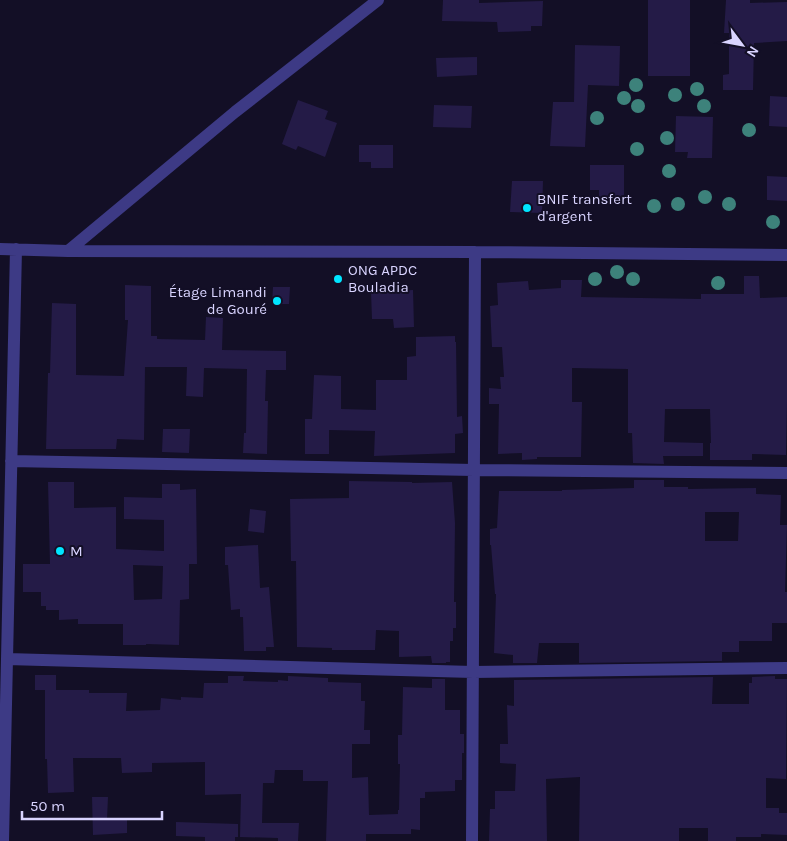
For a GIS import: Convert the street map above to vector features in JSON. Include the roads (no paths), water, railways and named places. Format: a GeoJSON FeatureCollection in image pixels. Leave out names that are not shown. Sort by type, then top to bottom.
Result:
{"type":"FeatureCollection","features":[{"type":"Feature","properties":{"kind":"street"},"geometry":{"type":"LineString","coordinates":[[68,251],[235,112],[378,0]]}},
{"type":"Feature","properties":{"kind":"street"},"geometry":{"type":"LineString","coordinates":[[0,249],[787,255]]}},
{"type":"Feature","properties":{"kind":"street"},"geometry":{"type":"LineString","coordinates":[[3,841],[7,659],[4,592],[11,461],[6,428],[16,249]]}},
{"type":"Feature","properties":{"kind":"street"},"geometry":{"type":"LineString","coordinates":[[472,841],[475,252]]}},
{"type":"Feature","properties":{"kind":"street"},"geometry":{"type":"LineString","coordinates":[[11,461],[474,470],[787,473]]}},
{"type":"Feature","properties":{"kind":"street"},"geometry":{"type":"LineString","coordinates":[[7,659],[473,672],[787,668]]}},
{"type":"Feature","properties":{"kind":"place","name":"BNIF transfert d'argent"},"geometry":{"type":"Point","coordinates":[527,208]}},
{"type":"Feature","properties":{"kind":"place","name":"ONG APDC Bouladia"},"geometry":{"type":"Point","coordinates":[338,279]}},
{"type":"Feature","properties":{"kind":"place","name":"Étage Limandi de Gouré"},"geometry":{"type":"Point","coordinates":[277,301]}},
{"type":"Feature","properties":{"kind":"place","name":"M"},"geometry":{"type":"Point","coordinates":[60,551]}}]}
